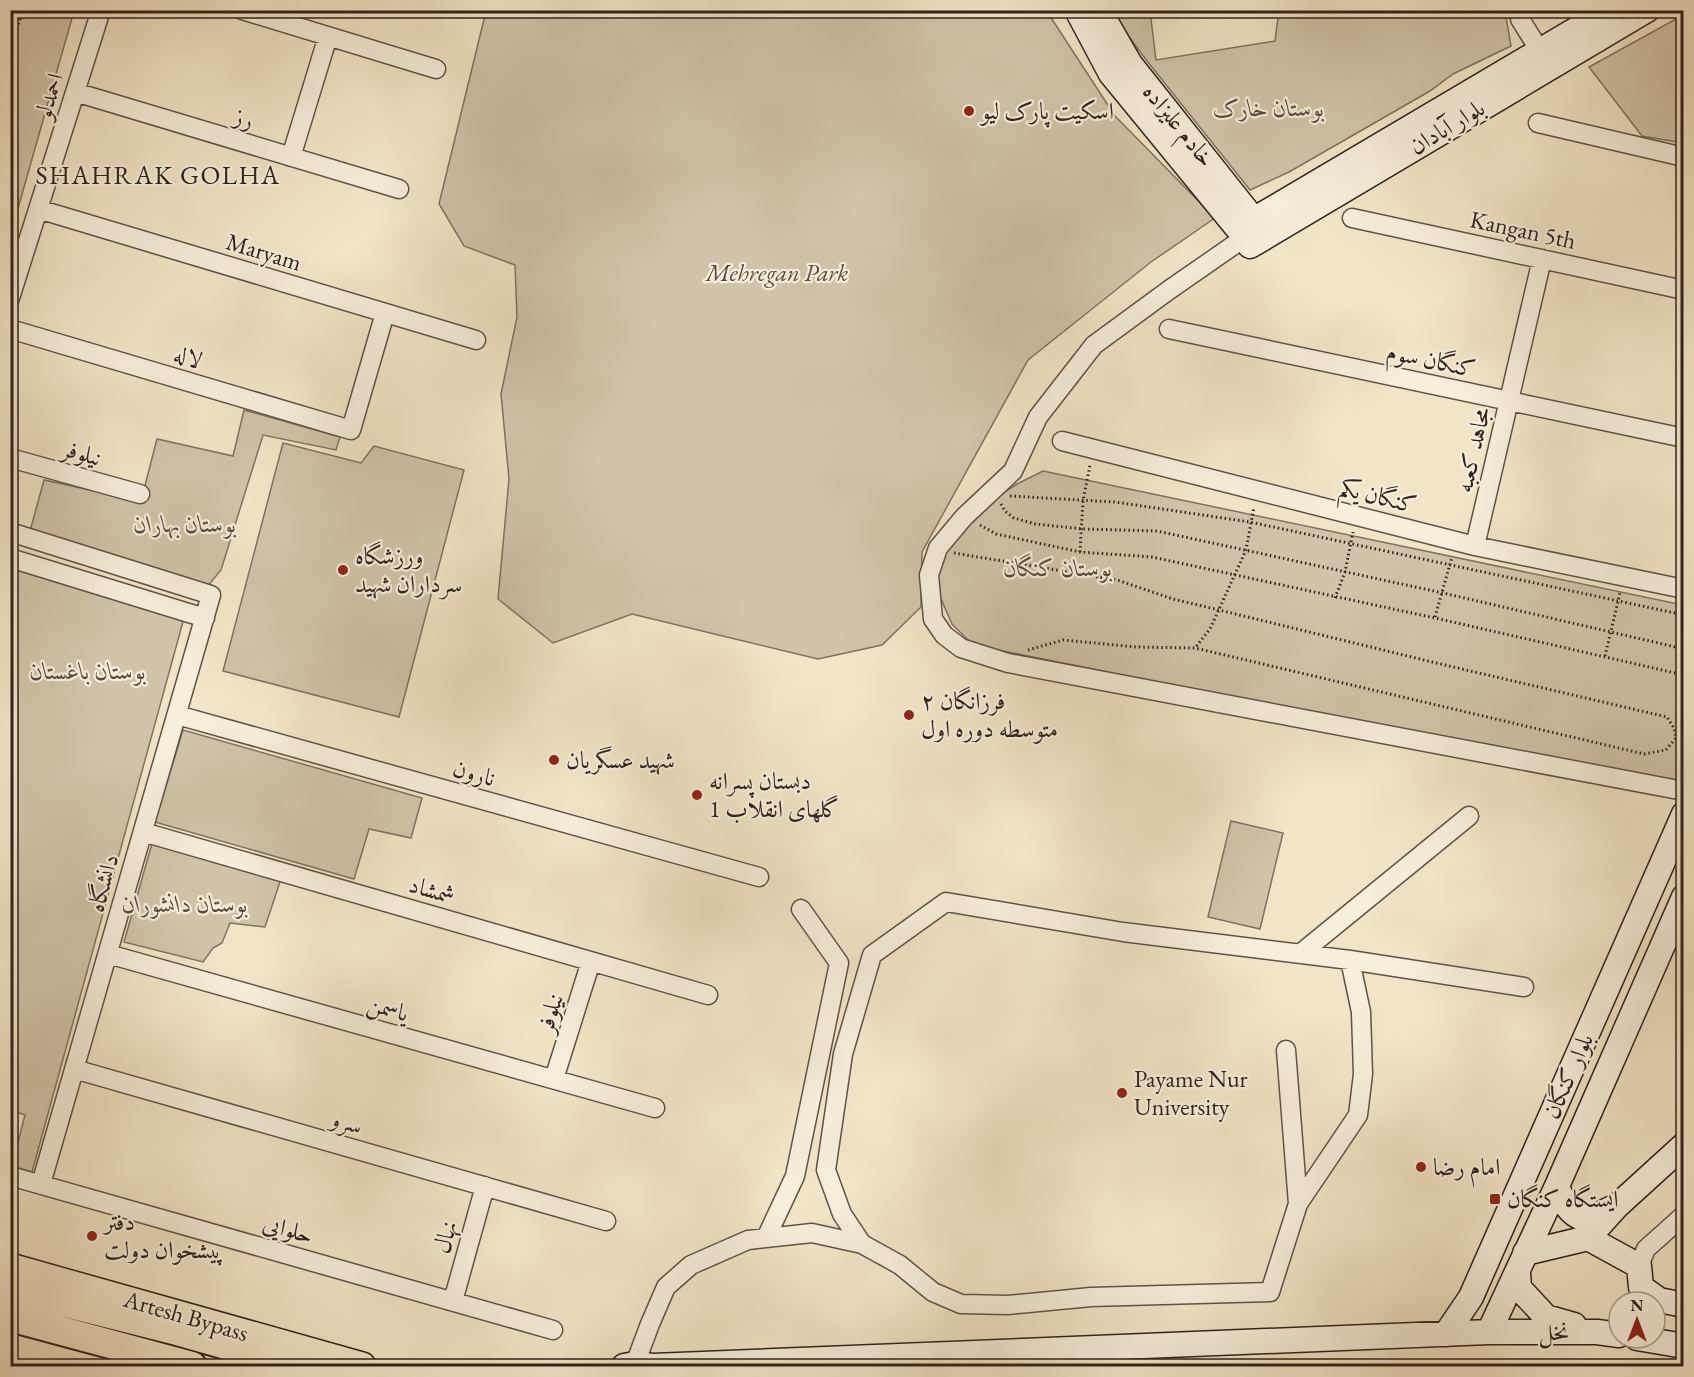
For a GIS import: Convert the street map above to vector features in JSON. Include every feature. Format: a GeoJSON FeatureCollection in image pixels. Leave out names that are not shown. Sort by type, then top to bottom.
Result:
{"type":"FeatureCollection","features":[{"type":"Feature","properties":{"kind":"highway"},"geometry":{"type":"LineString","coordinates":[[10,1267],[75,1305]]}},
{"type":"Feature","properties":{"kind":"highway"},"geometry":{"type":"LineString","coordinates":[[10,1289],[300,1366]]}},
{"type":"Feature","properties":{"kind":"highway"},"geometry":{"type":"LineString","coordinates":[[10,1317],[192,1366]]}},
{"type":"Feature","properties":{"kind":"main road","name":"خادم علیزاده"},"geometry":{"type":"LineString","coordinates":[[1077,10],[1112,74],[1250,233]]}},
{"type":"Feature","properties":{"kind":"main road","name":"خادم علیزاده"},"geometry":{"type":"LineString","coordinates":[[1099,10],[1130,64],[1250,233]]}},
{"type":"Feature","properties":{"kind":"main road","name":"بلوار آبادان"},"geometry":{"type":"LineString","coordinates":[[1545,59],[1609,10]]}},
{"type":"Feature","properties":{"kind":"main road","name":"بلوار آبادان"},"geometry":{"type":"LineString","coordinates":[[1250,233],[1545,59],[1647,10]]}},
{"type":"Feature","properties":{"kind":"main road","name":"بلوار کنگان"},"geometry":{"type":"LineString","coordinates":[[1446,1334],[1471,1298],[1683,814]]}},
{"type":"Feature","properties":{"kind":"main road","name":"بلوار کنگان"},"geometry":{"type":"LineString","coordinates":[[1489,1332],[1557,1186],[1683,897]]}},
{"type":"Feature","properties":{"kind":"main road"},"geometry":{"type":"LineString","coordinates":[[1555,1104],[1585,1121]]}},
{"type":"Feature","properties":{"kind":"main road"},"geometry":{"type":"LineString","coordinates":[[1607,1333],[1546,1317],[1519,1288],[1522,1262],[1588,1238],[1617,1206],[1683,1145]]}},
{"type":"Feature","properties":{"kind":"main road"},"geometry":{"type":"LineString","coordinates":[[1557,1186],[1562,1202],[1578,1216],[1590,1218],[1617,1206]]}},
{"type":"Feature","properties":{"kind":"main road"},"geometry":{"type":"LineString","coordinates":[[1588,1238],[1639,1266],[1641,1287],[1659,1300],[1683,1305]]}},
{"type":"Feature","properties":{"kind":"main road","name":"Artesh Bypass"},"geometry":{"type":"LineString","coordinates":[[10,1267],[362,1366]]}},
{"type":"Feature","properties":{"kind":"main road"},"geometry":{"type":"LineString","coordinates":[[1471,1298],[1471,1311],[1482,1315],[1492,1311],[1506,1296]]}},
{"type":"Feature","properties":{"kind":"main road","name":"نخل"},"geometry":{"type":"LineString","coordinates":[[641,1366],[1073,1358],[1446,1334],[1607,1333]]}},
{"type":"Feature","properties":{"kind":"main road"},"geometry":{"type":"LineString","coordinates":[[201,1338],[279,1342]]}},
{"type":"Feature","properties":{"kind":"main road"},"geometry":{"type":"LineString","coordinates":[[1667,1343],[1683,1346]]}},
{"type":"Feature","properties":{"kind":"street","name":"احمدلو"},"geometry":{"type":"LineString","coordinates":[[10,298],[101,10]]}},
{"type":"Feature","properties":{"kind":"street"},"geometry":{"type":"LineString","coordinates":[[242,10],[436,69]]}},
{"type":"Feature","properties":{"kind":"street"},"geometry":{"type":"LineString","coordinates":[[1521,10],[1520,19],[1545,59]]}},
{"type":"Feature","properties":{"kind":"street"},"geometry":{"type":"LineString","coordinates":[[291,157],[328,36]]}},
{"type":"Feature","properties":{"kind":"street","name":"رز"},"geometry":{"type":"LineString","coordinates":[[75,92],[399,189]]}},
{"type":"Feature","properties":{"kind":"street"},"geometry":{"type":"LineString","coordinates":[[1538,123],[1683,157]]}},
{"type":"Feature","properties":{"kind":"street","name":"Maryam"},"geometry":{"type":"LineString","coordinates":[[38,209],[476,340]]}},
{"type":"Feature","properties":{"kind":"street","name":"Kangan 5th"},"geometry":{"type":"LineString","coordinates":[[1352,218],[1683,290]]}},
{"type":"Feature","properties":{"kind":"street"},"geometry":{"type":"LineString","coordinates":[[1250,233],[1094,345],[1038,417],[1013,471],[994,493],[964,517],[937,552],[929,574],[933,619],[944,635],[961,648],[1008,663],[1683,791]]}},
{"type":"Feature","properties":{"kind":"street","name":"مجاهد کعبه"},"geometry":{"type":"LineString","coordinates":[[1475,546],[1542,259]]}},
{"type":"Feature","properties":{"kind":"street","name":"لاله"},"geometry":{"type":"LineString","coordinates":[[10,329],[351,430],[385,313]]}},
{"type":"Feature","properties":{"kind":"street","name":"کنگان سوم"},"geometry":{"type":"LineString","coordinates":[[1169,329],[1683,438]]}},
{"type":"Feature","properties":{"kind":"street","name":"کنگان یکم"},"geometry":{"type":"LineString","coordinates":[[1062,441],[1475,546],[1683,589]]}},
{"type":"Feature","properties":{"kind":"street","name":"نیلوفر"},"geometry":{"type":"LineString","coordinates":[[10,458],[140,494]]}},
{"type":"Feature","properties":{"kind":"street","name":"دانشگاه"},"geometry":{"type":"LineString","coordinates":[[10,532],[211,595],[41,1184]]}},
{"type":"Feature","properties":{"kind":"street"},"geometry":{"type":"LineString","coordinates":[[10,558],[205,618]]}},
{"type":"Feature","properties":{"kind":"street","name":"نارون"},"geometry":{"type":"LineString","coordinates":[[177,715],[759,877]]}},
{"type":"Feature","properties":{"kind":"street"},"geometry":{"type":"LineString","coordinates":[[1300,954],[1469,816]]}},
{"type":"Feature","properties":{"kind":"street","name":"شمشاد"},"geometry":{"type":"LineString","coordinates":[[143,832],[708,995]]}},
{"type":"Feature","properties":{"kind":"street"},"geometry":{"type":"LineString","coordinates":[[862,1244],[842,1214],[826,1170],[843,1054],[872,955],[946,902],[1124,932],[1350,960],[1524,987]]}},
{"type":"Feature","properties":{"kind":"street"},"geometry":{"type":"LineString","coordinates":[[766,1238],[795,1176],[839,963],[801,909]]}},
{"type":"Feature","properties":{"kind":"street","name":"یاسمن"},"geometry":{"type":"LineString","coordinates":[[108,954],[655,1108]]}},
{"type":"Feature","properties":{"kind":"street"},"geometry":{"type":"LineString","coordinates":[[641,1366],[650,1324],[666,1287],[691,1265],[748,1240],[813,1233],[862,1244],[900,1265],[933,1292],[961,1304],[1008,1305],[1091,1297],[1270,1292],[1298,1204],[1358,1115],[1363,1074],[1361,1012],[1350,960]]}},
{"type":"Feature","properties":{"kind":"street","name":"نیلوفر"},"geometry":{"type":"LineString","coordinates":[[554,1079],[591,961]]}},
{"type":"Feature","properties":{"kind":"street"},"geometry":{"type":"LineString","coordinates":[[1286,1050],[1298,1204]]}},
{"type":"Feature","properties":{"kind":"street","name":"سرو"},"geometry":{"type":"LineString","coordinates":[[74,1069],[606,1221]]}},
{"type":"Feature","properties":{"kind":"street","name":"حلوایی"},"geometry":{"type":"LineString","coordinates":[[10,1176],[553,1330]]}},
{"type":"Feature","properties":{"kind":"street","name":"نهال"},"geometry":{"type":"LineString","coordinates":[[453,1301],[484,1186]]}},
{"type":"Feature","properties":{"kind":"street"},"geometry":{"type":"LineString","coordinates":[[1639,1266],[1646,1249],[1683,1215]]}},
{"type":"Feature","properties":{"kind":"path"},"geometry":{"type":"LineString","coordinates":[[10,50],[22,10]]}},
{"type":"Feature","properties":{"kind":"path"},"geometry":{"type":"LineString","coordinates":[[1080,552],[1083,501],[1094,448]]}},
{"type":"Feature","properties":{"kind":"path"},"geometry":{"type":"LineString","coordinates":[[1195,648],[1210,629],[1246,550],[1257,490]]}},
{"type":"Feature","properties":{"kind":"path"},"geometry":{"type":"LineString","coordinates":[[994,493],[1115,502],[1250,522],[1683,615]]}},
{"type":"Feature","properties":{"kind":"path"},"geometry":{"type":"LineString","coordinates":[[994,493],[1005,511],[1014,518],[1035,524],[1083,529],[1157,531],[1443,593],[1683,649]]}},
{"type":"Feature","properties":{"kind":"path"},"geometry":{"type":"LineString","coordinates":[[1335,598],[1345,572],[1358,516]]}},
{"type":"Feature","properties":{"kind":"path"},"geometry":{"type":"LineString","coordinates":[[964,517],[996,534],[1080,552],[1152,557],[1235,574],[1683,675]]}},
{"type":"Feature","properties":{"kind":"path"},"geometry":{"type":"LineString","coordinates":[[1435,618],[1457,541]]}},
{"type":"Feature","properties":{"kind":"path"},"geometry":{"type":"LineString","coordinates":[[937,552],[964,554],[1117,580],[1219,610],[1667,717],[1674,728],[1676,738],[1666,750],[1644,754],[1195,648],[1136,647],[1063,640],[1029,649],[1008,663]]}},
{"type":"Feature","properties":{"kind":"path"},"geometry":{"type":"LineString","coordinates":[[1605,657],[1624,576]]}},
{"type":"Feature","properties":{"kind":"green space","name":"Mehregan Park"},"geometry":{"type":"Polygon","coordinates":[[[1046,10],[1115,116],[1215,218],[1151,262],[1028,360],[922,552],[921,607],[882,645],[818,659],[632,614],[553,643],[498,599],[509,479],[501,394],[517,317],[515,265],[464,246],[439,204],[486,11],[1046,10]]]}},
{"type":"Feature","properties":{"kind":"green space","name":"بوستان خارک"},"geometry":{"type":"Polygon","coordinates":[[[1279,10],[1505,11],[1511,46],[1453,74],[1430,91],[1289,172],[1250,190],[1110,11],[1150,11],[1156,60],[1275,41],[1279,10]]]}},
{"type":"Feature","properties":{"kind":"green space"},"geometry":{"type":"Polygon","coordinates":[[[10,11],[74,11],[11,233],[10,11]]]}},
{"type":"Feature","properties":{"kind":"green space"},"geometry":{"type":"Polygon","coordinates":[[[1683,15],[1683,143],[1642,136],[1589,67],[1683,15]]]}},
{"type":"Feature","properties":{"kind":"green space","name":"بوستان بهاران"},"geometry":{"type":"Polygon","coordinates":[[[244,410],[340,437],[336,450],[263,435],[221,570],[207,587],[30,531],[44,480],[141,501],[157,439],[233,456],[244,410]]]}},
{"type":"Feature","properties":{"kind":"green space","name":"ورزشگاه سرداران شهید"},"geometry":{"type":"Polygon","coordinates":[[[283,443],[361,463],[374,446],[464,470],[399,717],[223,671],[283,443]]]}},
{"type":"Feature","properties":{"kind":"green space","name":"بوستان کنگان"},"geometry":{"type":"Polygon","coordinates":[[[1043,471],[1683,605],[1683,767],[1676,786],[973,645],[952,624],[938,592],[938,566],[949,543],[991,501],[1043,471]]]}},
{"type":"Feature","properties":{"kind":"green space","name":"بوستان باغستان"},"geometry":{"type":"Polygon","coordinates":[[[10,565],[184,618],[32,1172],[12,1166],[25,1115],[10,1110],[10,565]]]}},
{"type":"Feature","properties":{"kind":"green space"},"geometry":{"type":"Polygon","coordinates":[[[183,730],[422,798],[411,838],[369,829],[354,879],[155,822],[183,730]]]}},
{"type":"Feature","properties":{"kind":"green space"},"geometry":{"type":"Polygon","coordinates":[[[1231,821],[1283,833],[1260,929],[1208,917],[1231,821]]]}},
{"type":"Feature","properties":{"kind":"green space","name":"بوستان دانشوران"},"geometry":{"type":"Polygon","coordinates":[[[153,840],[281,879],[265,927],[230,923],[222,943],[213,948],[203,962],[124,942],[153,840]]]}},
{"type":"Feature","properties":{"kind":"place","name":"اسکیت پارک لیو"},"geometry":{"type":"Point","coordinates":[969,111]}},
{"type":"Feature","properties":{"kind":"place","name":"ورزشگاه سرداران شهید"},"geometry":{"type":"Point","coordinates":[343,570]}},
{"type":"Feature","properties":{"kind":"place","name":"فرزانگان ۲ متوسطه دوره اول"},"geometry":{"type":"Point","coordinates":[909,715]}},
{"type":"Feature","properties":{"kind":"place","name":"شهید عسگریان"},"geometry":{"type":"Point","coordinates":[554,760]}},
{"type":"Feature","properties":{"kind":"place","name":"دبستان پسرانه گلهای انقلاب 1"},"geometry":{"type":"Point","coordinates":[697,795]}},
{"type":"Feature","properties":{"kind":"place","name":"Payame Nur University"},"geometry":{"type":"Point","coordinates":[1122,1093]}},
{"type":"Feature","properties":{"kind":"place","name":"امام رضا"},"geometry":{"type":"Point","coordinates":[1421,1167]}},
{"type":"Feature","properties":{"kind":"place","name":"ایستگاه کنگان"},"geometry":{"type":"Point","coordinates":[1495,1199]}},
{"type":"Feature","properties":{"kind":"place","name":"دفتر پیشخوان دولت"},"geometry":{"type":"Point","coordinates":[92,1236]}},
{"type":"Feature","properties":{"kind":"district","name":"SHAHRAK GOLHA"},"geometry":{"type":"Point","coordinates":[158,175]}}]}
